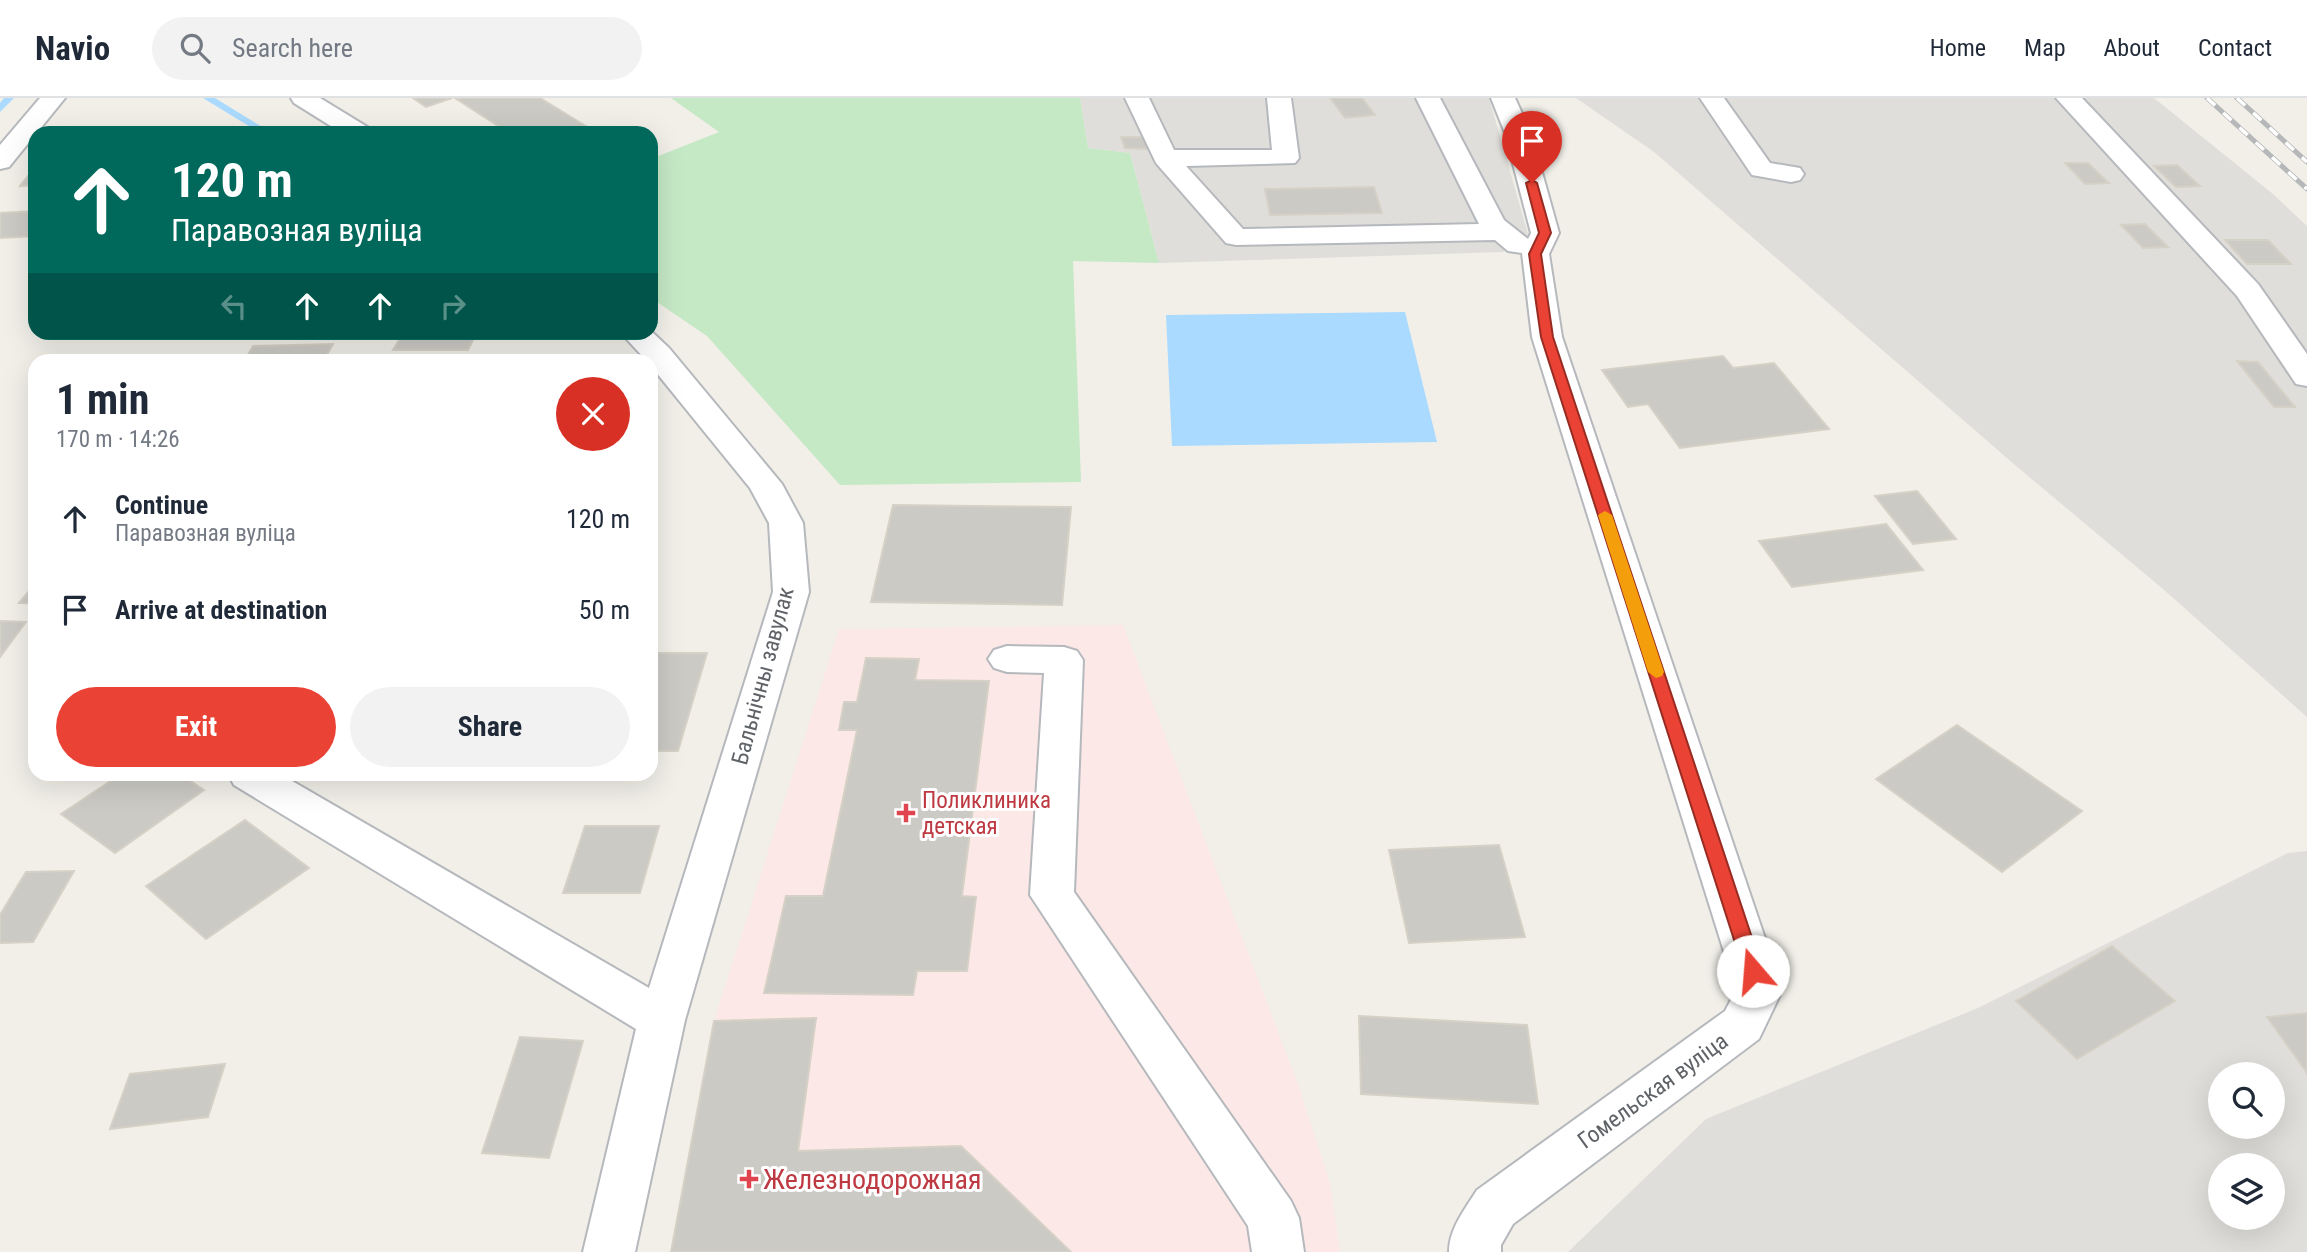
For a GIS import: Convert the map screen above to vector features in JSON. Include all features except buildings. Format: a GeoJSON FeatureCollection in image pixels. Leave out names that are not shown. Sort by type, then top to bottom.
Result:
{"type":"FeatureCollection","features":[{"type":"Feature","properties":{"kind":"street"},"geometry":{"type":"LineString","coordinates":[[29,126],[53,98]]}},
{"type":"Feature","properties":{"kind":"street"},"geometry":{"type":"LineString","coordinates":[[312,103],[351,98]]}},
{"type":"Feature","properties":{"kind":"street"},"geometry":{"type":"LineString","coordinates":[[1137,98],[1166,158],[1236,237],[1502,232]]}},
{"type":"Feature","properties":{"kind":"street"},"geometry":{"type":"LineString","coordinates":[[1166,158],[1286,158],[1279,98]]}},
{"type":"Feature","properties":{"kind":"street"},"geometry":{"type":"LineString","coordinates":[[1428,98],[1493,225],[1535,254],[1545,233],[1518,133],[1503,98]]}},
{"type":"Feature","properties":{"kind":"street"},"geometry":{"type":"LineString","coordinates":[[1712,98],[1761,169],[1791,174]]}},
{"type":"Feature","properties":{"kind":"street"},"geometry":{"type":"LineString","coordinates":[[2068,98],[2248,290],[2307,377]]}},
{"type":"Feature","properties":{"kind":"street"},"geometry":{"type":"LineString","coordinates":[[312,103],[349,126]]}},
{"type":"Feature","properties":{"kind":"street"},"geometry":{"type":"LineString","coordinates":[[0,161],[28,128]]}},
{"type":"Feature","properties":{"kind":"street","name":"Гомельская вуліца"},"geometry":{"type":"LineString","coordinates":[[1475,1252],[1475,1241],[1496,1207],[1742,1025],[1757,995],[1753,971],[1547,337],[1535,254]]}},
{"type":"Feature","properties":{"kind":"street","name":"Бальнічны завулак"},"geometry":{"type":"LineString","coordinates":[[643,340],[657,354]]}},
{"type":"Feature","properties":{"kind":"street","name":"Бальнічны завулак"},"geometry":{"type":"LineString","coordinates":[[609,1252],[662,1020],[791,592],[786,523],[765,484],[658,355]]}},
{"type":"Feature","properties":{"kind":"street"},"geometry":{"type":"LineString","coordinates":[[1007,659],[1064,660],[1052,895],[1273,1218],[1278,1252]]}},
{"type":"Feature","properties":{"kind":"street"},"geometry":{"type":"LineString","coordinates":[[260,781],[662,1020]]}},
{"type":"Feature","properties":{"kind":"shaded area"},"geometry":{"type":"Polygon","coordinates":[[[1080,98],[1489,98],[1528,234],[1503,252],[1159,263],[1130,153],[1088,148],[1080,98]]]}},
{"type":"Feature","properties":{"kind":"shaded area"},"geometry":{"type":"Polygon","coordinates":[[[1576,98],[2154,98],[2273,194],[2307,226],[2307,717],[2163,589],[2015,465],[1654,152],[1576,98]]]}},
{"type":"Feature","properties":{"kind":"shaded area"},"geometry":{"type":"Polygon","coordinates":[[[1123,625],[1298,1084],[1330,1183],[1340,1252],[671,1252],[714,1021],[839,629],[1123,625]]]}},
{"type":"Feature","properties":{"kind":"shaded area"},"geometry":{"type":"Polygon","coordinates":[[[2307,851],[2307,1252],[1568,1252],[1706,1119],[1978,1008],[2288,853],[2307,851]]]}},
{"type":"Feature","properties":{"kind":"green space"},"geometry":{"type":"Polygon","coordinates":[[[671,98],[1080,98],[1088,148],[1130,153],[1159,263],[1073,261],[1081,482],[840,485],[707,336],[658,303],[658,156],[719,132],[671,98]]]}},
{"type":"Feature","properties":{"kind":"water"},"geometry":{"type":"Polygon","coordinates":[[[1405,312],[1437,442],[1172,446],[1166,315],[1405,312]]]}},
{"type":"Feature","properties":{"kind":"waterway"},"geometry":{"type":"LineString","coordinates":[[0,109],[9,98]]}},
{"type":"Feature","properties":{"kind":"waterway"},"geometry":{"type":"LineString","coordinates":[[208,98],[255,126]]}},
{"type":"Feature","properties":{"kind":"railway"},"geometry":{"type":"LineString","coordinates":[[2207,98],[2307,189]]}},
{"type":"Feature","properties":{"kind":"railway"},"geometry":{"type":"LineString","coordinates":[[2237,98],[2307,162]]}},
{"type":"Feature","properties":{"kind":"slow traffic"},"geometry":{"type":"LineString","coordinates":[[1605,515],[1656,672]]}},
{"type":"Feature","properties":{"kind":"place","name":"Поликлиника детская"},"geometry":{"type":"Point","coordinates":[906,813]}},
{"type":"Feature","properties":{"kind":"place","name":"Железнодорожная"},"geometry":{"type":"Point","coordinates":[749,1179]}},
{"type":"Feature","properties":{"kind":"route"},"geometry":{"type":"LineString","coordinates":[[1532,183],[1545,233],[1535,254],[1547,337],[1753,971]]}}]}
